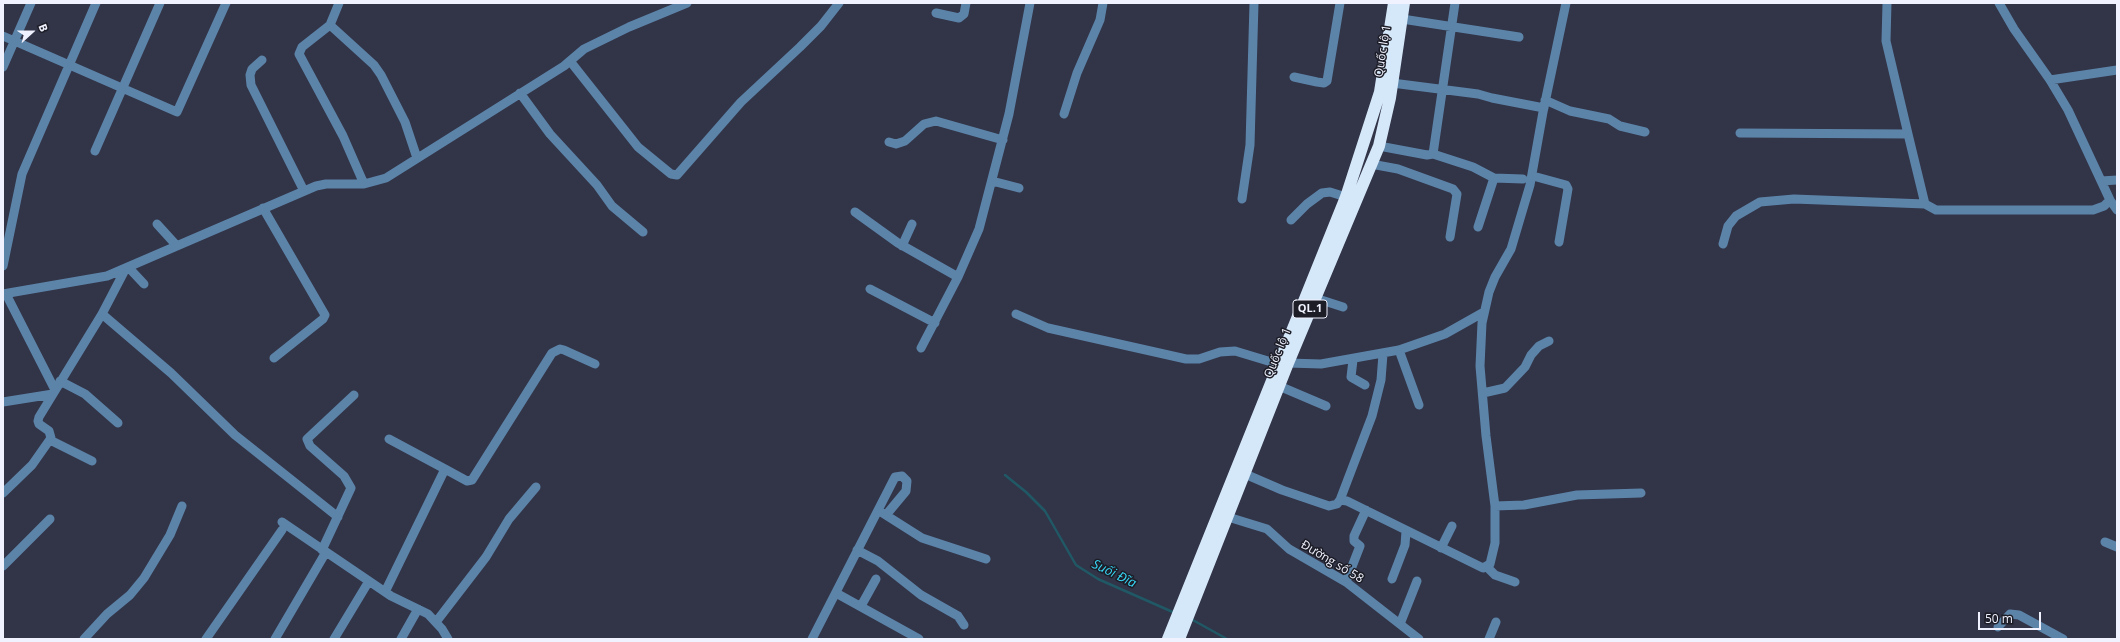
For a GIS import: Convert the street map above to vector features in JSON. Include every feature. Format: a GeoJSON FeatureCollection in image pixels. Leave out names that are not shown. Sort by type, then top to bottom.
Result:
{"type":"FeatureCollection","features":[{"type":"Feature","properties":{"kind":"highway","name":"Quốc lộ 1"},"geometry":{"type":"LineString","coordinates":[[1168,639],[1179,625],[1283,364],[1346,197],[1380,92],[1394,3]]}},
{"type":"Feature","properties":{"kind":"highway","name":"Quốc lộ 1"},"geometry":{"type":"LineString","coordinates":[[1186,606],[1228,516],[1245,474],[1279,386],[1283,364],[1315,298],[1379,146],[1392,83],[1404,3]]}},
{"type":"Feature","properties":{"kind":"highway","name":"Quốc lộ 1"},"geometry":{"type":"LineString","coordinates":[[1179,625],[1179,639]]}},
{"type":"Feature","properties":{"kind":"street"},"geometry":{"type":"LineString","coordinates":[[3,67],[31,3]]}},
{"type":"Feature","properties":{"kind":"street"},"geometry":{"type":"LineString","coordinates":[[3,266],[22,174],[96,3]]}},
{"type":"Feature","properties":{"kind":"street"},"geometry":{"type":"LineString","coordinates":[[95,151],[124,88],[160,3]]}},
{"type":"Feature","properties":{"kind":"street"},"geometry":{"type":"LineString","coordinates":[[3,36],[177,112],[226,3]]}},
{"type":"Feature","properties":{"kind":"street"},"geometry":{"type":"LineString","coordinates":[[339,3],[330,25],[302,47],[299,54],[343,136],[364,184]]}},
{"type":"Feature","properties":{"kind":"street"},"geometry":{"type":"LineString","coordinates":[[54,392],[5,294],[98,278],[127,269],[304,191],[326,184],[364,184],[386,178],[520,94],[594,44],[687,3]]}},
{"type":"Feature","properties":{"kind":"street"},"geometry":{"type":"LineString","coordinates":[[570,61],[638,147],[671,174],[677,175],[741,102],[800,48],[821,26],[839,3]]}},
{"type":"Feature","properties":{"kind":"street"},"geometry":{"type":"LineString","coordinates":[[936,13],[960,18],[964,14],[966,3]]}},
{"type":"Feature","properties":{"kind":"street"},"geometry":{"type":"LineString","coordinates":[[920,348],[935,323],[958,277],[979,229],[1003,140],[1030,3]]}},
{"type":"Feature","properties":{"kind":"street"},"geometry":{"type":"LineString","coordinates":[[1064,114],[1077,73],[1100,20],[1102,3]]}},
{"type":"Feature","properties":{"kind":"street"},"geometry":{"type":"LineString","coordinates":[[1242,199],[1250,139],[1254,3]]}},
{"type":"Feature","properties":{"kind":"street"},"geometry":{"type":"LineString","coordinates":[[1294,77],[1324,83],[1327,81],[1340,3]]}},
{"type":"Feature","properties":{"kind":"street"},"geometry":{"type":"LineString","coordinates":[[1433,154],[1455,3]]}},
{"type":"Feature","properties":{"kind":"street"},"geometry":{"type":"LineString","coordinates":[[1487,567],[1490,564],[1495,543],[1495,506],[1483,393],[1480,341],[1484,312],[1495,277],[1511,249],[1533,176],[1545,104],[1566,3]]}},
{"type":"Feature","properties":{"kind":"street"},"geometry":{"type":"LineString","coordinates":[[1887,3],[1886,41],[1925,204]]}},
{"type":"Feature","properties":{"kind":"street"},"geometry":{"type":"LineString","coordinates":[[1999,3],[2014,29],[2050,80],[2078,129],[2110,200],[2117,210]]}},
{"type":"Feature","properties":{"kind":"street"},"geometry":{"type":"LineString","coordinates":[[1402,19],[1519,36]]}},
{"type":"Feature","properties":{"kind":"street"},"geometry":{"type":"LineString","coordinates":[[330,25],[374,65],[381,75],[405,122],[417,158]]}},
{"type":"Feature","properties":{"kind":"street"},"geometry":{"type":"LineString","coordinates":[[262,60],[252,69],[250,75],[252,85],[304,191]]}},
{"type":"Feature","properties":{"kind":"street"},"geometry":{"type":"LineString","coordinates":[[2050,80],[2117,70]]}},
{"type":"Feature","properties":{"kind":"street"},"geometry":{"type":"LineString","coordinates":[[1392,83],[1478,94],[1492,98],[1545,104],[1609,119],[1620,126],[1645,132]]}},
{"type":"Feature","properties":{"kind":"street"},"geometry":{"type":"LineString","coordinates":[[520,94],[550,134],[597,185],[612,206],[643,232]]}},
{"type":"Feature","properties":{"kind":"street"},"geometry":{"type":"LineString","coordinates":[[888,142],[902,143],[924,124],[936,121],[1003,140]]}},
{"type":"Feature","properties":{"kind":"street"},"geometry":{"type":"LineString","coordinates":[[1740,133],[1908,134]]}},
{"type":"Feature","properties":{"kind":"street"},"geometry":{"type":"LineString","coordinates":[[1379,146],[1427,155],[1433,154],[1473,167],[1494,178],[1523,179]]}},
{"type":"Feature","properties":{"kind":"street"},"geometry":{"type":"LineString","coordinates":[[1371,164],[1398,169],[1453,188],[1457,194],[1450,237]]}},
{"type":"Feature","properties":{"kind":"street"},"geometry":{"type":"LineString","coordinates":[[1533,176],[1566,185],[1568,189],[1559,242]]}},
{"type":"Feature","properties":{"kind":"street"},"geometry":{"type":"LineString","coordinates":[[1478,227],[1494,178]]}},
{"type":"Feature","properties":{"kind":"street"},"geometry":{"type":"LineString","coordinates":[[2101,181],[2117,180]]}},
{"type":"Feature","properties":{"kind":"street"},"geometry":{"type":"LineString","coordinates":[[992,181],[1019,188]]}},
{"type":"Feature","properties":{"kind":"street"},"geometry":{"type":"LineString","coordinates":[[1291,220],[1307,204],[1322,193],[1330,192],[1346,197]]}},
{"type":"Feature","properties":{"kind":"street"},"geometry":{"type":"LineString","coordinates":[[1723,244],[1728,226],[1736,216],[1760,202],[1794,199],[1925,204],[1936,210],[2093,210],[2104,206],[2110,200]]}},
{"type":"Feature","properties":{"kind":"street"},"geometry":{"type":"LineString","coordinates":[[263,208],[325,315],[323,320],[274,358]]}},
{"type":"Feature","properties":{"kind":"street"},"geometry":{"type":"LineString","coordinates":[[855,212],[902,246],[958,277]]}},
{"type":"Feature","properties":{"kind":"street"},"geometry":{"type":"LineString","coordinates":[[157,224],[177,246]]}},
{"type":"Feature","properties":{"kind":"street"},"geometry":{"type":"LineString","coordinates":[[902,246],[912,224]]}},
{"type":"Feature","properties":{"kind":"street"},"geometry":{"type":"LineString","coordinates":[[127,269],[144,284]]}},
{"type":"Feature","properties":{"kind":"street"},"geometry":{"type":"LineString","coordinates":[[3,493],[32,465],[50,440],[51,435],[49,431],[38,421],[60,381],[102,314],[127,269]]}},
{"type":"Feature","properties":{"kind":"street"},"geometry":{"type":"LineString","coordinates":[[870,288],[935,323]]}},
{"type":"Feature","properties":{"kind":"street"},"geometry":{"type":"LineString","coordinates":[[1315,298],[1343,307]]}},
{"type":"Feature","properties":{"kind":"street"},"geometry":{"type":"LineString","coordinates":[[1016,314],[1048,328],[1186,360],[1199,359],[1220,352],[1235,351],[1283,364],[1321,364],[1353,360],[1399,350],[1445,334],[1484,312]]}},
{"type":"Feature","properties":{"kind":"street"},"geometry":{"type":"LineString","coordinates":[[102,314],[171,373],[235,435],[338,517]]}},
{"type":"Feature","properties":{"kind":"street"},"geometry":{"type":"LineString","coordinates":[[1483,393],[1505,388],[1521,372],[1531,355],[1539,346],[1549,341]]}},
{"type":"Feature","properties":{"kind":"street"},"geometry":{"type":"LineString","coordinates":[[389,439],[467,481],[472,480],[552,353],[560,349],[564,350],[595,364]]}},
{"type":"Feature","properties":{"kind":"street"},"geometry":{"type":"LineString","coordinates":[[1399,350],[1419,405]]}},
{"type":"Feature","properties":{"kind":"street"},"geometry":{"type":"LineString","coordinates":[[1245,474],[1282,490],[1329,506],[1337,504],[1340,500],[1372,416],[1381,380],[1383,354]]}},
{"type":"Feature","properties":{"kind":"street"},"geometry":{"type":"LineString","coordinates":[[1353,360],[1351,377],[1365,385]]}},
{"type":"Feature","properties":{"kind":"street"},"geometry":{"type":"LineString","coordinates":[[60,381],[85,394],[118,423]]}},
{"type":"Feature","properties":{"kind":"street"},"geometry":{"type":"LineString","coordinates":[[1279,386],[1326,406]]}},
{"type":"Feature","properties":{"kind":"street"},"geometry":{"type":"LineString","coordinates":[[3,402],[54,392]]}},
{"type":"Feature","properties":{"kind":"street"},"geometry":{"type":"LineString","coordinates":[[275,639],[324,551],[350,492],[350,483],[334,465],[310,446],[307,439],[354,395]]}},
{"type":"Feature","properties":{"kind":"street"},"geometry":{"type":"LineString","coordinates":[[50,440],[92,461]]}},
{"type":"Feature","properties":{"kind":"street"},"geometry":{"type":"LineString","coordinates":[[385,592],[445,470]]}},
{"type":"Feature","properties":{"kind":"street"},"geometry":{"type":"LineString","coordinates":[[436,622],[486,557],[509,519],[536,487]]}},
{"type":"Feature","properties":{"kind":"street"},"geometry":{"type":"LineString","coordinates":[[1495,506],[1524,505],[1577,495],[1641,493]]}},
{"type":"Feature","properties":{"kind":"street"},"geometry":{"type":"LineString","coordinates":[[1340,500],[1366,510],[1483,568],[1487,567],[1495,575],[1515,582]]}},
{"type":"Feature","properties":{"kind":"street"},"geometry":{"type":"LineString","coordinates":[[84,639],[107,614],[130,596],[144,578],[163,548],[182,506]]}},
{"type":"Feature","properties":{"kind":"street"},"geometry":{"type":"LineString","coordinates":[[1346,582],[1360,546],[1354,541],[1354,536],[1366,510]]}},
{"type":"Feature","properties":{"kind":"street"},"geometry":{"type":"LineString","coordinates":[[812,639],[857,550],[882,512],[922,538],[986,559]]}},
{"type":"Feature","properties":{"kind":"street","name":"Đường số 58"},"geometry":{"type":"LineString","coordinates":[[1228,516],[1267,529],[1293,553],[1346,582],[1419,639]]}},
{"type":"Feature","properties":{"kind":"street"},"geometry":{"type":"LineString","coordinates":[[3,566],[50,519]]}},
{"type":"Feature","properties":{"kind":"street"},"geometry":{"type":"LineString","coordinates":[[206,639],[282,526],[324,551],[385,592],[418,609],[436,622],[448,639]]}},
{"type":"Feature","properties":{"kind":"street"},"geometry":{"type":"LineString","coordinates":[[1441,548],[1452,526]]}},
{"type":"Feature","properties":{"kind":"street"},"geometry":{"type":"LineString","coordinates":[[1392,579],[1405,546],[1406,531]]}},
{"type":"Feature","properties":{"kind":"street"},"geometry":{"type":"LineString","coordinates":[[2105,542],[2117,547]]}},
{"type":"Feature","properties":{"kind":"street"},"geometry":{"type":"LineString","coordinates":[[857,550],[878,561],[925,597],[958,616],[964,624]]}},
{"type":"Feature","properties":{"kind":"street"},"geometry":{"type":"LineString","coordinates":[[861,606],[876,579]]}},
{"type":"Feature","properties":{"kind":"street"},"geometry":{"type":"LineString","coordinates":[[334,639],[369,581]]}},
{"type":"Feature","properties":{"kind":"street"},"geometry":{"type":"LineString","coordinates":[[1400,624],[1417,582]]}},
{"type":"Feature","properties":{"kind":"street"},"geometry":{"type":"LineString","coordinates":[[836,593],[919,639]]}},
{"type":"Feature","properties":{"kind":"street"},"geometry":{"type":"LineString","coordinates":[[401,639],[418,609]]}},
{"type":"Feature","properties":{"kind":"street"},"geometry":{"type":"LineString","coordinates":[[1998,627],[2010,614],[2019,615],[2063,639]]}},
{"type":"Feature","properties":{"kind":"street"},"geometry":{"type":"LineString","coordinates":[[1489,639],[1496,622]]}},
{"type":"Feature","properties":{"kind":"waterway","name":"Suối Đĩa"},"geometry":{"type":"LineString","coordinates":[[1005,475],[1026,492],[1045,511],[1076,565],[1098,579],[1175,613]]}},
{"type":"Feature","properties":{"kind":"waterway","name":"Suối Đĩa"},"geometry":{"type":"LineString","coordinates":[[1191,619],[1227,639]]}}]}
